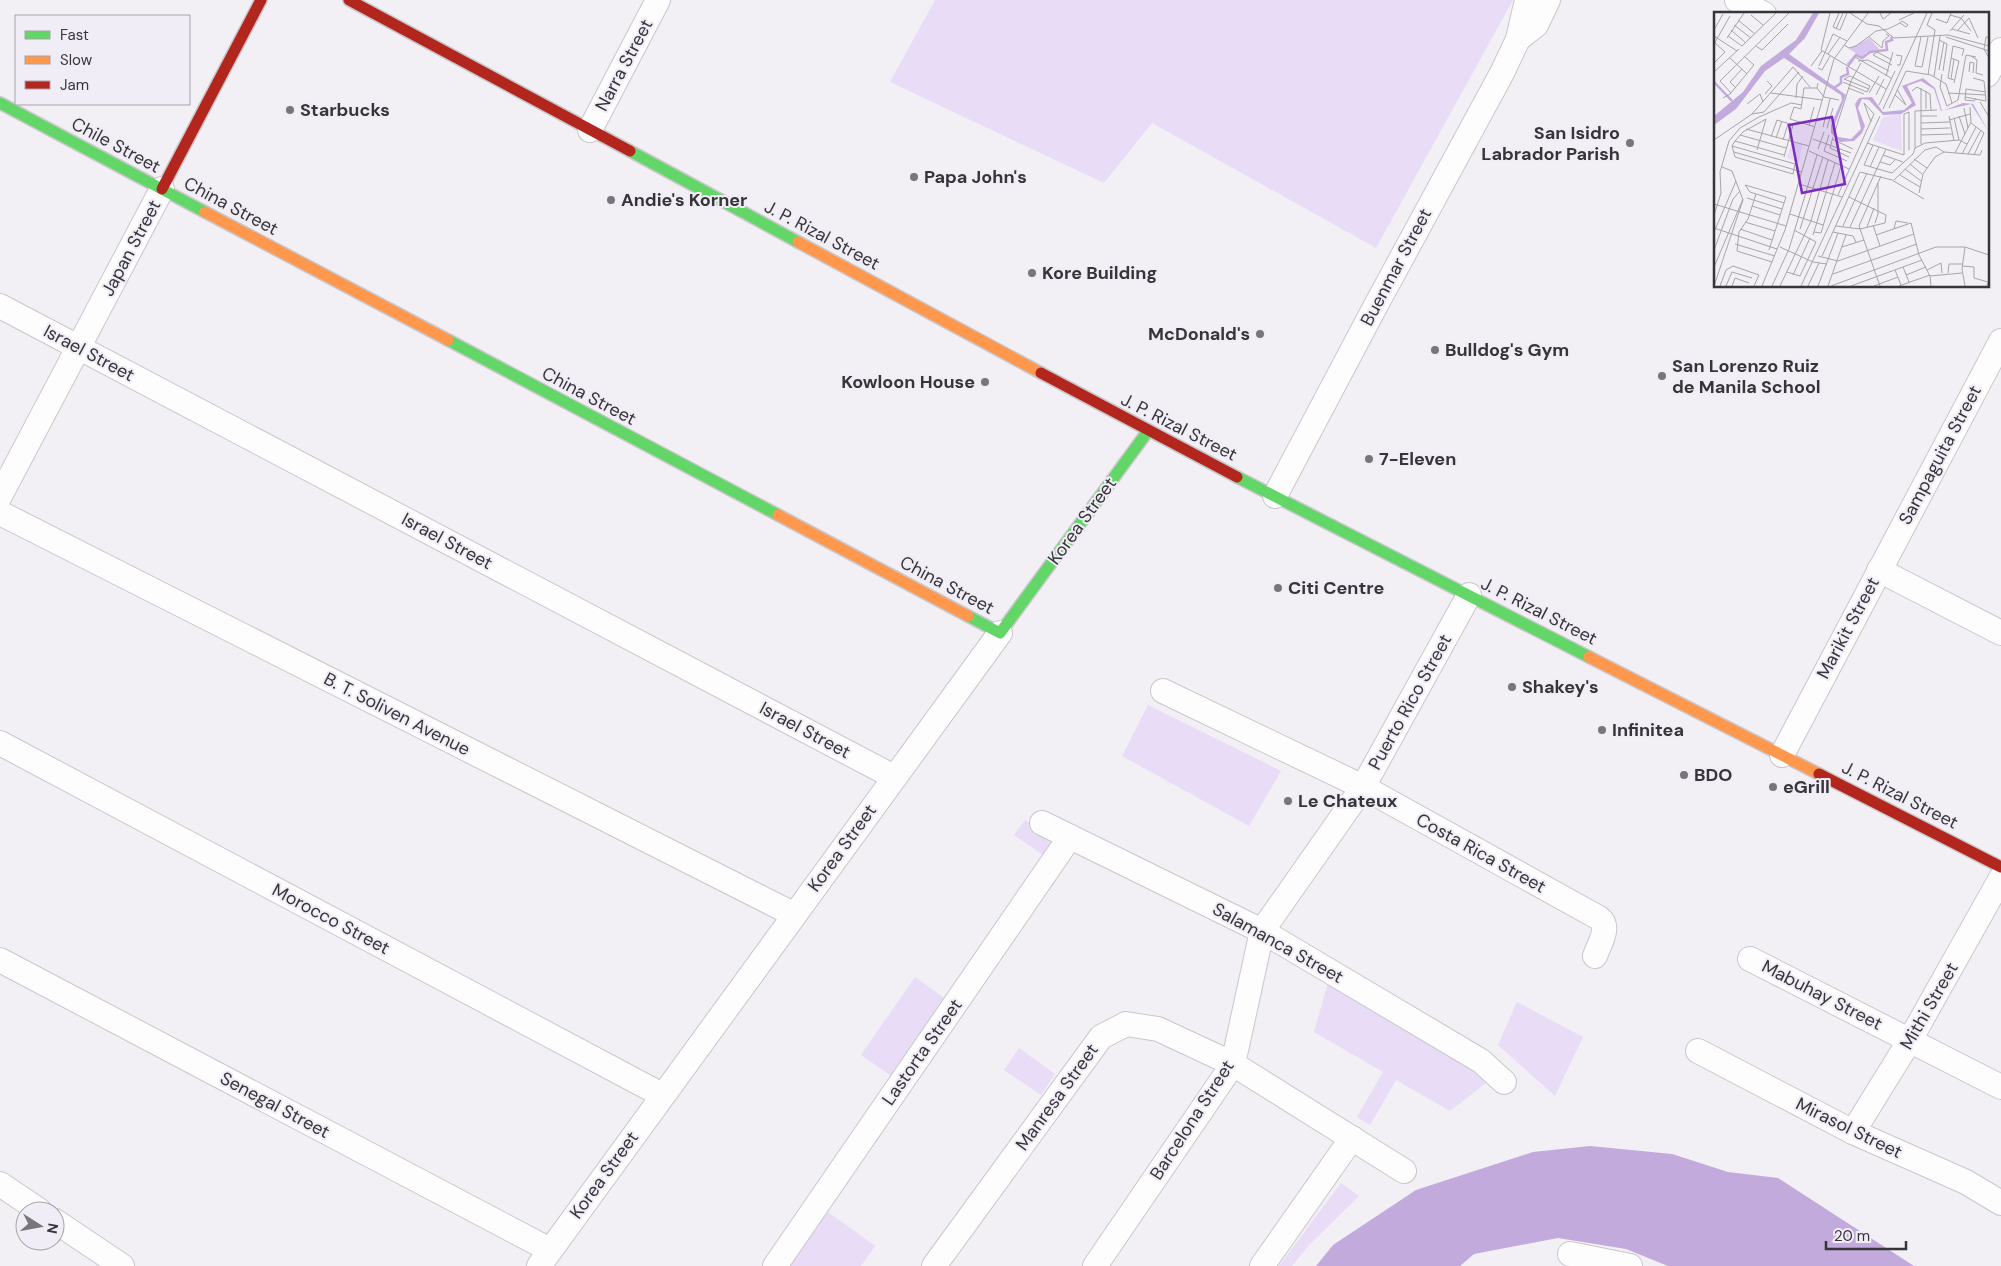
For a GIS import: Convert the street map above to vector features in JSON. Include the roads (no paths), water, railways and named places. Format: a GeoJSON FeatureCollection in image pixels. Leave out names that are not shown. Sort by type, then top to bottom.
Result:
{"type":"FeatureCollection","features":[{"type":"Feature","properties":{"kind":"main road","name":"Japan Street"},"geometry":{"type":"LineString","coordinates":[[162,189],[261,0]]}},
{"type":"Feature","properties":{"kind":"main road","name":"J. P. Rizal Street"},"geometry":{"type":"LineString","coordinates":[[349,0],[1148,431],[2001,867]]}},
{"type":"Feature","properties":{"kind":"main road","name":"Chile Street"},"geometry":{"type":"LineString","coordinates":[[0,103],[162,189]]}},
{"type":"Feature","properties":{"kind":"main road","name":"China Street"},"geometry":{"type":"LineString","coordinates":[[162,189],[1000,633]]}},
{"type":"Feature","properties":{"kind":"main road","name":"Korea Street"},"geometry":{"type":"LineString","coordinates":[[1000,633],[1148,431]]}},
{"type":"Feature","properties":{"kind":"street","name":"Narra Street"},"geometry":{"type":"LineString","coordinates":[[590,130],[658,0]]}},
{"type":"Feature","properties":{"kind":"street","name":"Buenmar Street"},"geometry":{"type":"LineString","coordinates":[[1275,496],[1518,39],[1527,0]]}},
{"type":"Feature","properties":{"kind":"street","name":"Buenmar Street"},"geometry":{"type":"LineString","coordinates":[[1518,39],[1536,25],[1548,0]]}},
{"type":"Feature","properties":{"kind":"street"},"geometry":{"type":"LineString","coordinates":[[1737,0],[1760,12]]}},
{"type":"Feature","properties":{"kind":"street"},"geometry":{"type":"LineString","coordinates":[[1988,73],[2001,50]]}},
{"type":"Feature","properties":{"kind":"street","name":"Japan Street"},"geometry":{"type":"LineString","coordinates":[[0,496],[162,189]]}},
{"type":"Feature","properties":{"kind":"street","name":"Israel Street"},"geometry":{"type":"LineString","coordinates":[[0,306],[894,777]]}},
{"type":"Feature","properties":{"kind":"street","name":"Sampaguita Street"},"geometry":{"type":"LineString","coordinates":[[1879,570],[2001,341]]}},
{"type":"Feature","properties":{"kind":"street","name":"B. T. Soliven Avenue"},"geometry":{"type":"LineString","coordinates":[[0,513],[794,914]]}},
{"type":"Feature","properties":{"kind":"street","name":"Marikit Street"},"geometry":{"type":"LineString","coordinates":[[1782,755],[1879,570],[2001,633]]}},
{"type":"Feature","properties":{"kind":"street","name":"Puerto Rico Street"},"geometry":{"type":"LineString","coordinates":[[1262,930],[1363,787],[1469,595]]}},
{"type":"Feature","properties":{"kind":"street","name":"Korea Street"},"geometry":{"type":"LineString","coordinates":[[544,1258],[1000,633]]}},
{"type":"Feature","properties":{"kind":"street","name":"Costa Rica Street"},"geometry":{"type":"LineString","coordinates":[[1163,691],[1363,787],[1599,918],[1605,928],[1595,956]]}},
{"type":"Feature","properties":{"kind":"street","name":"Morocco Street"},"geometry":{"type":"LineString","coordinates":[[0,744],[662,1095]]}},
{"type":"Feature","properties":{"kind":"street","name":"Salamanca Street"},"geometry":{"type":"LineString","coordinates":[[1042,823],[1262,930],[1481,1061],[1504,1082]]}},
{"type":"Feature","properties":{"kind":"street","name":"Lastorta Street"},"geometry":{"type":"LineString","coordinates":[[774,1266],[1070,837]]}},
{"type":"Feature","properties":{"kind":"street","name":"Mithi Street"},"geometry":{"type":"LineString","coordinates":[[1853,1132],[1910,1040],[2001,878]]}},
{"type":"Feature","properties":{"kind":"street","name":"Barcelona Street"},"geometry":{"type":"LineString","coordinates":[[1095,1266],[1233,1064],[1262,930]]}},
{"type":"Feature","properties":{"kind":"street","name":"Mabuhay Street"},"geometry":{"type":"LineString","coordinates":[[1750,959],[2001,1087]]}},
{"type":"Feature","properties":{"kind":"street","name":"Senegal Street"},"geometry":{"type":"LineString","coordinates":[[0,960],[544,1258]]}},
{"type":"Feature","properties":{"kind":"street","name":"Manresa Street"},"geometry":{"type":"LineString","coordinates":[[934,1266],[1101,1037],[1126,1024],[1158,1029],[1233,1064],[1404,1171]]}},
{"type":"Feature","properties":{"kind":"street","name":"Mirasol Street"},"geometry":{"type":"LineString","coordinates":[[1698,1051],[1853,1132],[1966,1182],[2001,1203]]}},
{"type":"Feature","properties":{"kind":"street"},"geometry":{"type":"LineString","coordinates":[[1262,1266],[1352,1138]]}},
{"type":"Feature","properties":{"kind":"street"},"geometry":{"type":"LineString","coordinates":[[0,1184],[25,1201]]}},
{"type":"Feature","properties":{"kind":"street"},"geometry":{"type":"LineString","coordinates":[[65,1228],[122,1266]]}},
{"type":"Feature","properties":{"kind":"street"},"geometry":{"type":"LineString","coordinates":[[1570,1254],[1630,1266]]}},
{"type":"Feature","properties":{"kind":"place","name":"Starbucks"},"geometry":{"type":"Point","coordinates":[290,110]}},
{"type":"Feature","properties":{"kind":"place","name":"San Isidro Labrador Parish"},"geometry":{"type":"Point","coordinates":[1630,143]}},
{"type":"Feature","properties":{"kind":"place","name":"Papa John's"},"geometry":{"type":"Point","coordinates":[914,177]}},
{"type":"Feature","properties":{"kind":"place","name":"Andie's Korner"},"geometry":{"type":"Point","coordinates":[611,200]}},
{"type":"Feature","properties":{"kind":"place","name":"Kore Building"},"geometry":{"type":"Point","coordinates":[1032,273]}},
{"type":"Feature","properties":{"kind":"place","name":"McDonald's"},"geometry":{"type":"Point","coordinates":[1260,334]}},
{"type":"Feature","properties":{"kind":"place","name":"Bulldog's Gym"},"geometry":{"type":"Point","coordinates":[1435,350]}},
{"type":"Feature","properties":{"kind":"place","name":"San Lorenzo Ruiz de Manila School"},"geometry":{"type":"Point","coordinates":[1662,376]}},
{"type":"Feature","properties":{"kind":"place","name":"Kowloon House"},"geometry":{"type":"Point","coordinates":[985,382]}},
{"type":"Feature","properties":{"kind":"place","name":"7-Eleven"},"geometry":{"type":"Point","coordinates":[1369,459]}},
{"type":"Feature","properties":{"kind":"place","name":"Citi Centre"},"geometry":{"type":"Point","coordinates":[1278,588]}},
{"type":"Feature","properties":{"kind":"place","name":"Shakey's"},"geometry":{"type":"Point","coordinates":[1512,687]}},
{"type":"Feature","properties":{"kind":"place","name":"Infinitea"},"geometry":{"type":"Point","coordinates":[1602,730]}},
{"type":"Feature","properties":{"kind":"place","name":"BDO"},"geometry":{"type":"Point","coordinates":[1684,775]}},
{"type":"Feature","properties":{"kind":"place","name":"eGrill"},"geometry":{"type":"Point","coordinates":[1773,787]}},
{"type":"Feature","properties":{"kind":"place","name":"Le Chateux"},"geometry":{"type":"Point","coordinates":[1288,801]}}]}
